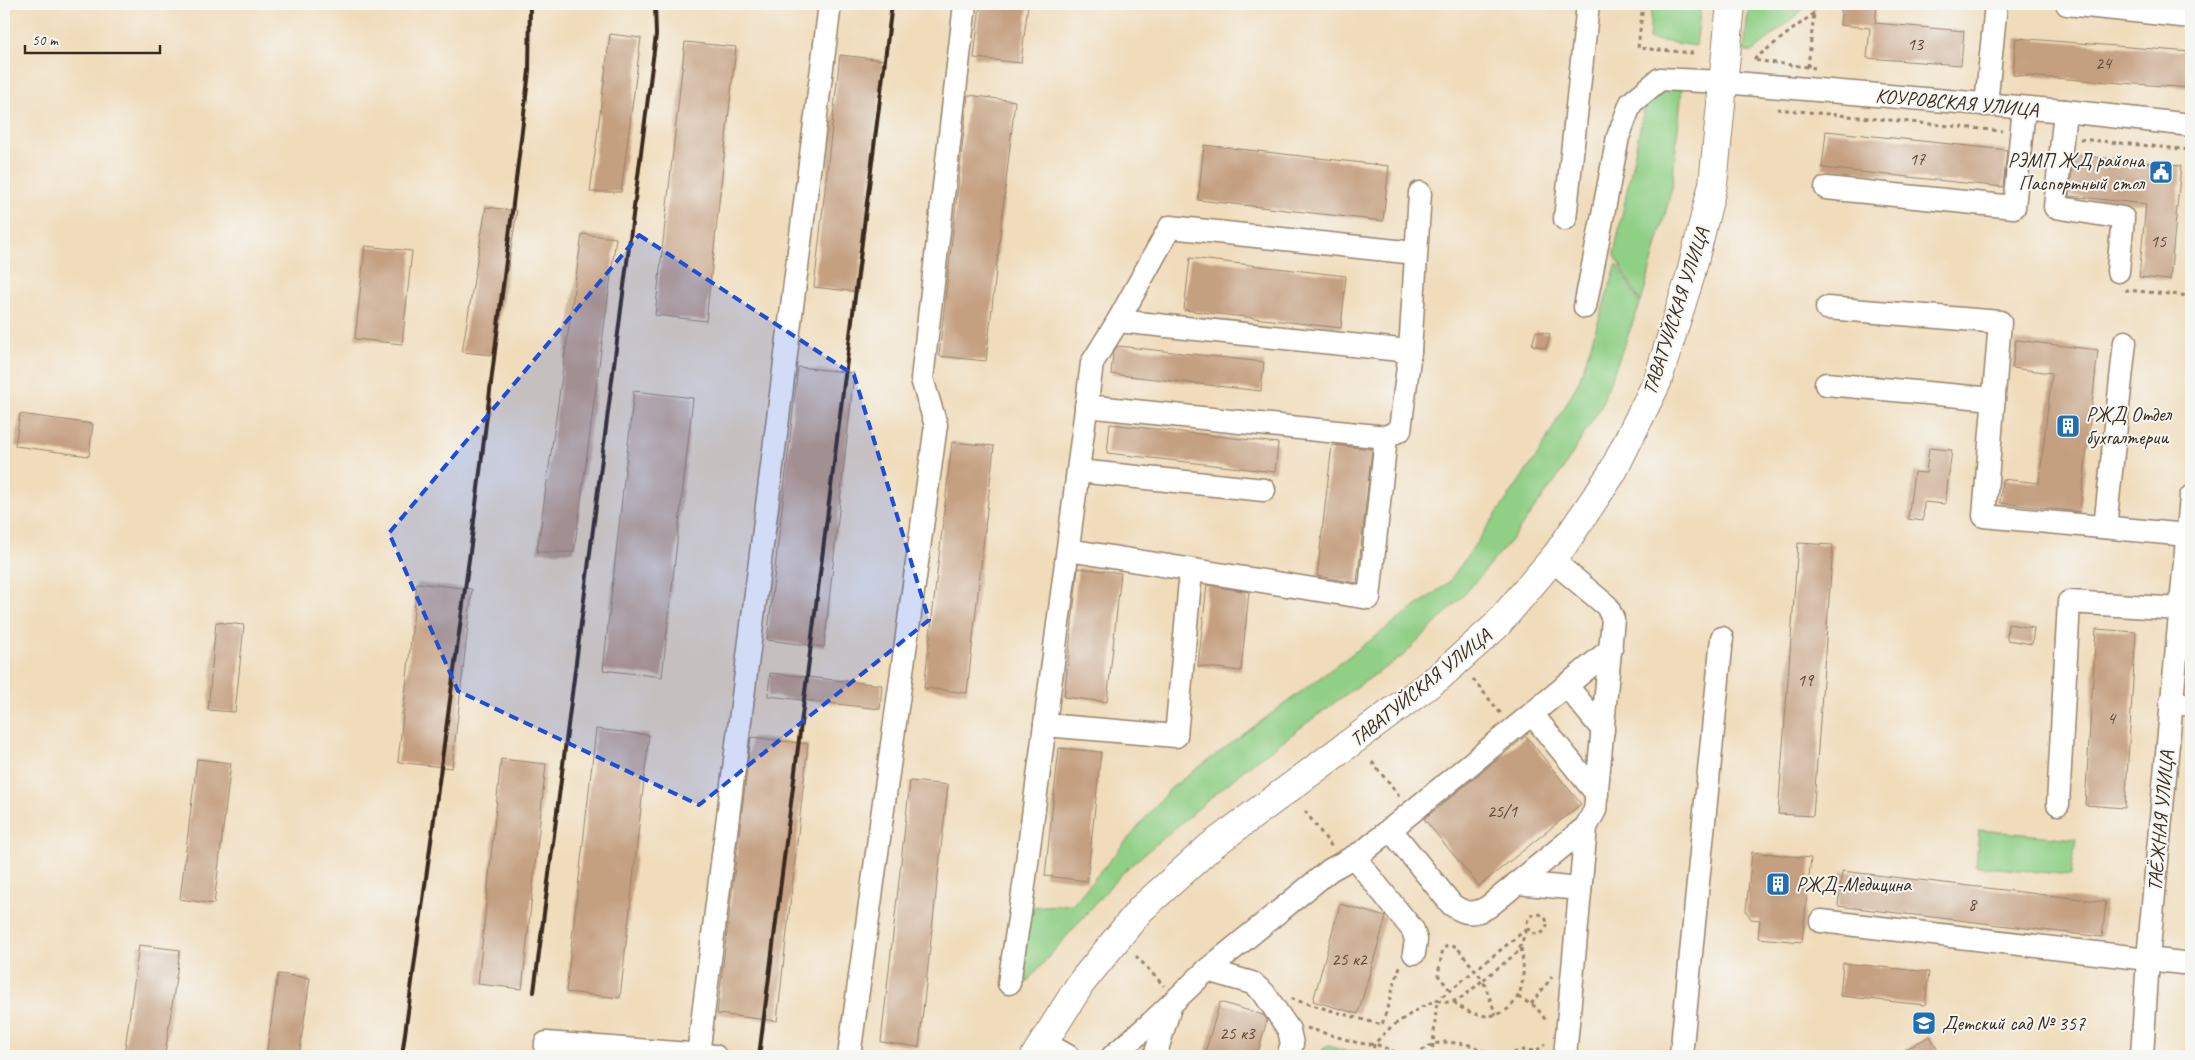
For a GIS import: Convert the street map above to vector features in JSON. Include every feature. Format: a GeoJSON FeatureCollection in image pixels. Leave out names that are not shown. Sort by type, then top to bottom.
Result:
{"type":"FeatureCollection","features":[{"type":"Feature","properties":{"kind":"main road","name":"ТАВАТУЙСКАЯ УЛИЦА"},"geometry":{"type":"LineString","coordinates":[[1039,1049],[1081,983],[1142,909],[1211,846],[1439,677],[1496,626],[1552,560],[1612,473],[1657,382],[1690,277],[1713,184],[1732,4]]}},
{"type":"Feature","properties":{"kind":"street"},"geometry":{"type":"LineString","coordinates":[[545,1056],[546,1043],[707,1055],[830,4]]}},
{"type":"Feature","properties":{"kind":"street"},"geometry":{"type":"LineString","coordinates":[[848,1056],[936,424],[922,379],[965,4]]}},
{"type":"Feature","properties":{"kind":"street"},"geometry":{"type":"LineString","coordinates":[[1565,219],[1588,4]]}},
{"type":"Feature","properties":{"kind":"street"},"geometry":{"type":"LineString","coordinates":[[1986,104],[1996,4]]}},
{"type":"Feature","properties":{"kind":"street"},"geometry":{"type":"LineString","coordinates":[[2067,4],[2191,16]]}},
{"type":"Feature","properties":{"kind":"street","name":"КОУРОВСКАЯ УЛИЦА"},"geometry":{"type":"LineString","coordinates":[[1585,307],[1618,137],[1631,104],[1660,79],[1723,82],[1986,104],[2191,125]]}},
{"type":"Feature","properties":{"kind":"street"},"geometry":{"type":"LineString","coordinates":[[1826,188],[2014,207],[2024,108]]}},
{"type":"Feature","properties":{"kind":"street"},"geometry":{"type":"LineString","coordinates":[[2065,111],[2055,207],[2123,218],[2118,271]]}},
{"type":"Feature","properties":{"kind":"street"},"geometry":{"type":"LineString","coordinates":[[1086,406],[1386,437],[1400,430],[1410,351],[1420,193]]}},
{"type":"Feature","properties":{"kind":"street"},"geometry":{"type":"LineString","coordinates":[[1009,983],[1023,893],[1092,363],[1118,321],[1170,227],[1415,253]]}},
{"type":"Feature","properties":{"kind":"street"},"geometry":{"type":"LineString","coordinates":[[1827,308],[2000,322],[1984,516],[2188,535]]}},
{"type":"Feature","properties":{"kind":"street"},"geometry":{"type":"LineString","coordinates":[[1118,321],[1410,351]]}},
{"type":"Feature","properties":{"kind":"street"},"geometry":{"type":"LineString","coordinates":[[2105,527],[2125,342]]}},
{"type":"Feature","properties":{"kind":"street"},"geometry":{"type":"LineString","coordinates":[[1826,384],[1994,399]]}},
{"type":"Feature","properties":{"kind":"street"},"geometry":{"type":"LineString","coordinates":[[1068,550],[1369,598],[1386,437]]}},
{"type":"Feature","properties":{"kind":"street"},"geometry":{"type":"LineString","coordinates":[[1078,471],[1264,490]]}},
{"type":"Feature","properties":{"kind":"street","name":"ТАЁЖНАЯ УЛИЦА"},"geometry":{"type":"LineString","coordinates":[[2142,1056],[2148,958],[2181,704],[2180,609],[2191,497]]}},
{"type":"Feature","properties":{"kind":"street"},"geometry":{"type":"LineString","coordinates":[[1390,829],[1452,905],[1470,914],[1488,907],[1586,827],[1594,815],[1613,624],[1610,610],[1552,560]]}},
{"type":"Feature","properties":{"kind":"street"},"geometry":{"type":"LineString","coordinates":[[1045,725],[1176,736],[1191,570]]}},
{"type":"Feature","properties":{"kind":"street"},"geometry":{"type":"LineString","coordinates":[[2058,804],[2069,602],[2180,609]]}},
{"type":"Feature","properties":{"kind":"street"},"geometry":{"type":"LineString","coordinates":[[1681,1056],[1722,638]]}},
{"type":"Feature","properties":{"kind":"street"},"geometry":{"type":"LineString","coordinates":[[1112,1056],[1207,970],[1330,870],[1412,812],[1610,650]]}},
{"type":"Feature","properties":{"kind":"street"},"geometry":{"type":"LineString","coordinates":[[1566,685],[1603,730]]}},
{"type":"Feature","properties":{"kind":"street"},"geometry":{"type":"LineString","coordinates":[[1532,714],[1597,794]]}},
{"type":"Feature","properties":{"kind":"street"},"geometry":{"type":"LineString","coordinates":[[1564,1056],[1586,827]]}},
{"type":"Feature","properties":{"kind":"street"},"geometry":{"type":"LineString","coordinates":[[1348,859],[1413,930],[1416,940],[1414,953]]}},
{"type":"Feature","properties":{"kind":"street"},"geometry":{"type":"LineString","coordinates":[[1517,883],[1580,889]]}},
{"type":"Feature","properties":{"kind":"street"},"geometry":{"type":"LineString","coordinates":[[1821,921],[2191,964]]}},
{"type":"Feature","properties":{"kind":"street"},"geometry":{"type":"LineString","coordinates":[[1207,970],[1252,983],[1261,990],[1289,1030],[1292,1044],[1288,1056]]}},
{"type":"Feature","properties":{"kind":"street"},"geometry":{"type":"LineString","coordinates":[[1155,1056],[1173,1002]]}},
{"type":"Feature","properties":{"kind":"street"},"geometry":{"type":"LineString","coordinates":[[1039,1049],[1068,1056]]}},
{"type":"Feature","properties":{"kind":"path"},"geometry":{"type":"LineString","coordinates":[[1643,4],[1638,48],[1693,53]]}},
{"type":"Feature","properties":{"kind":"path"},"geometry":{"type":"LineString","coordinates":[[1814,14],[1753,60],[1808,67],[1814,14],[1815,4]]}},
{"type":"Feature","properties":{"kind":"path"},"geometry":{"type":"LineString","coordinates":[[1768,108],[2022,133]]}},
{"type":"Feature","properties":{"kind":"path"},"geometry":{"type":"LineString","coordinates":[[2062,137],[2191,150]]}},
{"type":"Feature","properties":{"kind":"path"},"geometry":{"type":"LineString","coordinates":[[1473,679],[1513,729]]}},
{"type":"Feature","properties":{"kind":"path"},"geometry":{"type":"LineString","coordinates":[[1372,762],[1412,812]]}},
{"type":"Feature","properties":{"kind":"path"},"geometry":{"type":"LineString","coordinates":[[1305,811],[1348,859]]}},
{"type":"Feature","properties":{"kind":"path"},"geometry":{"type":"LineString","coordinates":[[1454,1002],[1460,1008],[1485,1017],[1496,1015],[1507,1009],[1518,997],[1522,982],[1521,948],[1528,928],[1527,923],[1532,915],[1536,914],[1545,918],[1546,927],[1544,931],[1535,934],[1528,928]]}},
{"type":"Feature","properties":{"kind":"path"},"geometry":{"type":"LineString","coordinates":[[1373,1056],[1374,1044],[1391,1027],[1421,1007],[1437,1000],[1528,928]]}},
{"type":"Feature","properties":{"kind":"path"},"geometry":{"type":"LineString","coordinates":[[1450,990],[1438,972],[1443,948],[1456,946],[1482,980],[1496,1015]]}},
{"type":"Feature","properties":{"kind":"path"},"geometry":{"type":"LineString","coordinates":[[1437,1000],[1444,1003],[1454,1002],[1521,948]]}},
{"type":"Feature","properties":{"kind":"path"},"geometry":{"type":"LineString","coordinates":[[1382,1025],[1401,962],[1405,957],[1414,953]]}},
{"type":"Feature","properties":{"kind":"path"},"geometry":{"type":"LineString","coordinates":[[1136,956],[1173,1002]]}},
{"type":"Feature","properties":{"kind":"path"},"geometry":{"type":"LineString","coordinates":[[1261,990],[1391,1027]]}},
{"type":"Feature","properties":{"kind":"path"},"geometry":{"type":"LineString","coordinates":[[1518,997],[1539,1010],[1549,1027]]}},
{"type":"Feature","properties":{"kind":"path"},"geometry":{"type":"LineString","coordinates":[[1432,1056],[1437,1000]]}},
{"type":"Feature","properties":{"kind":"path"},"geometry":{"type":"LineString","coordinates":[[1284,1021],[1358,1043],[1374,1044],[1404,1056],[1414,1055],[1433,1044],[1461,1043],[1487,1052],[1509,1054],[1524,1050],[1536,1051],[1542,1048],[1548,1038]]}},
{"type":"Feature","properties":{"kind":"highlighted area"},"geometry":{"type":"Polygon","coordinates":[[[639,235],[854,375],[929,620],[699,805],[458,691],[389,533],[639,235]]]}},
{"type":"Feature","properties":{"kind":"green space"},"geometry":{"type":"Polygon","coordinates":[[[1652,4],[1701,4],[1696,46],[1649,39],[1652,4]]]}},
{"type":"Feature","properties":{"kind":"green space"},"geometry":{"type":"Polygon","coordinates":[[[1749,4],[1806,4],[1805,8],[1752,52],[1744,51],[1749,4]]]}},
{"type":"Feature","properties":{"kind":"green space"},"geometry":{"type":"Polygon","coordinates":[[[1665,89],[1682,89],[1672,188],[1641,303],[1614,254],[1644,108],[1665,89]]]}},
{"type":"Feature","properties":{"kind":"green space"},"geometry":{"type":"Polygon","coordinates":[[[1617,264],[1640,304],[1600,408],[1560,474],[1512,539],[1463,596],[1404,655],[1342,697],[1245,769],[1123,872],[1024,985],[1029,907],[1073,904],[1171,788],[1449,582],[1539,453],[1579,381],[1617,264]]]}},
{"type":"Feature","properties":{"kind":"green space"},"geometry":{"type":"Polygon","coordinates":[[[1979,830],[2076,839],[2071,875],[1976,866],[1979,830]]]}},
{"type":"Feature","properties":{"kind":"green space"},"geometry":{"type":"Polygon","coordinates":[[[1328,1046],[1345,1051],[1360,1051],[1366,1056],[1320,1056],[1324,1048],[1328,1046]]]}},
{"type":"Feature","properties":{"kind":"building"},"geometry":{"type":"Polygon","coordinates":[[[980,4],[1028,4],[1021,63],[974,58],[980,4]]]}},
{"type":"Feature","properties":{"kind":"building"},"geometry":{"type":"Polygon","coordinates":[[[1842,4],[1877,4],[1875,23],[1964,31],[1961,65],[1867,58],[1870,28],[1840,25],[1842,4]]]}},
{"type":"Feature","properties":{"kind":"building"},"geometry":{"type":"Polygon","coordinates":[[[610,34],[641,38],[621,192],[590,192],[610,34]]]}},
{"type":"Feature","properties":{"kind":"building"},"geometry":{"type":"Polygon","coordinates":[[[2016,38],[2191,52],[2191,88],[2013,75],[2016,38]]]}},
{"type":"Feature","properties":{"kind":"building"},"geometry":{"type":"Polygon","coordinates":[[[685,42],[736,47],[706,321],[655,315],[685,42]]]}},
{"type":"Feature","properties":{"kind":"building"},"geometry":{"type":"Polygon","coordinates":[[[840,55],[883,60],[858,292],[814,287],[840,55]]]}},
{"type":"Feature","properties":{"kind":"building"},"geometry":{"type":"Polygon","coordinates":[[[968,95],[1015,101],[986,361],[939,356],[968,95]]]}},
{"type":"Feature","properties":{"kind":"building"},"geometry":{"type":"Polygon","coordinates":[[[1826,131],[2007,150],[2003,187],[1822,168],[1826,131]]]}},
{"type":"Feature","properties":{"kind":"building"},"geometry":{"type":"Polygon","coordinates":[[[1204,145],[1389,166],[1383,221],[1198,200],[1204,145]]]}},
{"type":"Feature","properties":{"kind":"building"},"geometry":{"type":"Polygon","coordinates":[[[2074,155],[2181,166],[2170,280],[2139,277],[2146,204],[2069,196],[2074,155]]]}},
{"type":"Feature","properties":{"kind":"building"},"geometry":{"type":"Polygon","coordinates":[[[486,207],[517,211],[494,355],[462,352],[486,207]]]}},
{"type":"Feature","properties":{"kind":"building"},"geometry":{"type":"Polygon","coordinates":[[[582,234],[616,238],[574,552],[537,552],[582,234]]]}},
{"type":"Feature","properties":{"kind":"building"},"geometry":{"type":"Polygon","coordinates":[[[365,246],[412,251],[402,344],[355,339],[365,246]]]}},
{"type":"Feature","properties":{"kind":"building"},"geometry":{"type":"Polygon","coordinates":[[[1190,258],[1346,276],[1341,328],[1184,310],[1190,258]]]}},
{"type":"Feature","properties":{"kind":"building"},"geometry":{"type":"Polygon","coordinates":[[[1536,331],[1550,334],[1546,348],[1532,345],[1536,331]]]}},
{"type":"Feature","properties":{"kind":"building","name":"РЖД Отдел бухгалтерии"},"geometry":{"type":"Polygon","coordinates":[[[2016,340],[2098,350],[2080,512],[2000,503],[2002,479],[2039,483],[2052,373],[2012,368],[2016,340]]]}},
{"type":"Feature","properties":{"kind":"building"},"geometry":{"type":"Polygon","coordinates":[[[1118,346],[1264,362],[1261,391],[1111,374],[1113,353],[1118,346]]]}},
{"type":"Feature","properties":{"kind":"building"},"geometry":{"type":"Polygon","coordinates":[[[798,367],[854,373],[824,647],[767,640],[798,367]]]}},
{"type":"Feature","properties":{"kind":"building"},"geometry":{"type":"Polygon","coordinates":[[[634,391],[693,398],[662,677],[603,670],[634,391]]]}},
{"type":"Feature","properties":{"kind":"building"},"geometry":{"type":"Polygon","coordinates":[[[20,414],[93,424],[89,456],[15,446],[20,414]]]}},
{"type":"Feature","properties":{"kind":"building"},"geometry":{"type":"Polygon","coordinates":[[[1110,424],[1278,443],[1275,472],[1107,453],[1110,424]]]}},
{"type":"Feature","properties":{"kind":"building"},"geometry":{"type":"Polygon","coordinates":[[[952,442],[994,446],[967,693],[924,688],[952,442]]]}},
{"type":"Feature","properties":{"kind":"building"},"geometry":{"type":"Polygon","coordinates":[[[1332,445],[1372,449],[1357,583],[1317,576],[1332,445]]]}},
{"type":"Feature","properties":{"kind":"building"},"geometry":{"type":"Polygon","coordinates":[[[1929,448],[1952,450],[1945,504],[1924,502],[1923,521],[1908,519],[1914,472],[1926,473],[1929,448]]]}},
{"type":"Feature","properties":{"kind":"building"},"geometry":{"type":"Polygon","coordinates":[[[1798,543],[1833,545],[1813,816],[1778,814],[1798,543]]]}},
{"type":"Feature","properties":{"kind":"building"},"geometry":{"type":"Polygon","coordinates":[[[1078,568],[1121,573],[1107,702],[1064,697],[1078,568]]]}},
{"type":"Feature","properties":{"kind":"building"},"geometry":{"type":"Polygon","coordinates":[[[417,583],[472,589],[452,768],[398,762],[417,583]]]}},
{"type":"Feature","properties":{"kind":"building"},"geometry":{"type":"Polygon","coordinates":[[[1207,585],[1249,592],[1241,671],[1198,666],[1207,585]]]}},
{"type":"Feature","properties":{"kind":"building"},"geometry":{"type":"Polygon","coordinates":[[[216,622],[244,625],[235,712],[208,710],[216,622]]]}},
{"type":"Feature","properties":{"kind":"building"},"geometry":{"type":"Polygon","coordinates":[[[2008,624],[2034,628],[2032,644],[2007,640],[2008,624]]]}},
{"type":"Feature","properties":{"kind":"building"},"geometry":{"type":"Polygon","coordinates":[[[2096,629],[2136,632],[2125,808],[2085,805],[2096,629]]]}},
{"type":"Feature","properties":{"kind":"building"},"geometry":{"type":"Polygon","coordinates":[[[770,673],[882,685],[880,709],[768,696],[770,673]]]}},
{"type":"Feature","properties":{"kind":"building"},"geometry":{"type":"Polygon","coordinates":[[[596,729],[649,735],[620,998],[566,992],[596,729]]]}},
{"type":"Feature","properties":{"kind":"building"},"geometry":{"type":"Polygon","coordinates":[[[1526,736],[1581,804],[1479,886],[1424,819],[1526,736]]]}},
{"type":"Feature","properties":{"kind":"building"},"geometry":{"type":"Polygon","coordinates":[[[751,737],[808,744],[777,1021],[717,1014],[751,737]]]}},
{"type":"Feature","properties":{"kind":"building"},"geometry":{"type":"Polygon","coordinates":[[[1059,748],[1101,752],[1087,881],[1045,876],[1059,748]]]}},
{"type":"Feature","properties":{"kind":"building"},"geometry":{"type":"Polygon","coordinates":[[[197,759],[231,763],[214,904],[180,899],[197,759]]]}},
{"type":"Feature","properties":{"kind":"building"},"geometry":{"type":"Polygon","coordinates":[[[501,759],[546,764],[522,989],[478,984],[501,759]]]}},
{"type":"Feature","properties":{"kind":"building"},"geometry":{"type":"Polygon","coordinates":[[[910,781],[948,785],[919,1047],[881,1042],[910,781]]]}},
{"type":"Feature","properties":{"kind":"building","name":"РЖД-Медицина"},"geometry":{"type":"Polygon","coordinates":[[[1752,852],[1811,858],[1802,942],[1758,938],[1760,920],[1751,919],[1746,911],[1752,852]]]}},
{"type":"Feature","properties":{"kind":"building"},"geometry":{"type":"Polygon","coordinates":[[[1842,871],[2106,902],[2102,937],[1838,906],[1842,871]]]}},
{"type":"Feature","properties":{"kind":"building"},"geometry":{"type":"Polygon","coordinates":[[[1340,904],[1386,917],[1358,1014],[1313,1001],[1340,904]]]}},
{"type":"Feature","properties":{"kind":"building"},"geometry":{"type":"Polygon","coordinates":[[[139,945],[180,950],[165,1054],[125,1049],[139,945]]]}},
{"type":"Feature","properties":{"kind":"building"},"geometry":{"type":"Polygon","coordinates":[[[1843,963],[1929,972],[1925,1005],[1840,996],[1843,963]]]}},
{"type":"Feature","properties":{"kind":"building"},"geometry":{"type":"Polygon","coordinates":[[[278,974],[310,978],[299,1056],[266,1056],[278,974]]]}},
{"type":"Feature","properties":{"kind":"building"},"geometry":{"type":"Polygon","coordinates":[[[1220,1002],[1263,1015],[1267,1020],[1257,1056],[1204,1056],[1220,1002]]]}},
{"type":"Feature","properties":{"kind":"building"},"geometry":{"type":"Polygon","coordinates":[[[1930,1036],[1941,1056],[1894,1056],[1930,1036]]]}},
{"type":"Feature","properties":{"kind":"railway"},"geometry":{"type":"LineString","coordinates":[[402,1056],[472,537],[521,139],[529,71],[530,4]]}},
{"type":"Feature","properties":{"kind":"railway"},"geometry":{"type":"LineString","coordinates":[[534,992],[656,35],[655,4]]}},
{"type":"Feature","properties":{"kind":"railway"},"geometry":{"type":"LineString","coordinates":[[759,1056],[892,4]]}},
{"type":"Feature","properties":{"kind":"place","name":"РЭМП ЖД района Паспортный стол"},"geometry":{"type":"Point","coordinates":[2161,172]}},
{"type":"Feature","properties":{"kind":"place","name":"РЖД Отдел бухгалтерии"},"geometry":{"type":"Point","coordinates":[2068,426]}},
{"type":"Feature","properties":{"kind":"place","name":"РЖД-Медицина"},"geometry":{"type":"Point","coordinates":[1778,884]}},
{"type":"Feature","properties":{"kind":"place","name":"Детский сад № 357"},"geometry":{"type":"Point","coordinates":[1924,1023]}}]}
